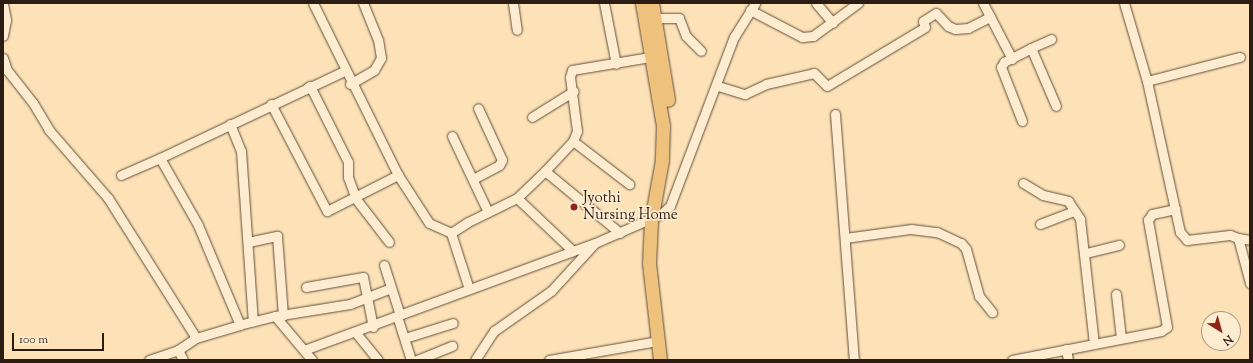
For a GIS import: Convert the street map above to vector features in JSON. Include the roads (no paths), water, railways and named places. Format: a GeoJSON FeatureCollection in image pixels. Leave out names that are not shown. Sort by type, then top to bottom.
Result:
{"type":"FeatureCollection","features":[{"type":"Feature","properties":{"kind":"highway"},"geometry":{"type":"LineString","coordinates":[[642,3],[650,57],[663,126],[662,160],[656,218],[657,264],[669,360]]}},
{"type":"Feature","properties":{"kind":"highway"},"geometry":{"type":"LineString","coordinates":[[652,3],[671,126],[649,263],[660,360]]}},
{"type":"Feature","properties":{"kind":"street"},"geometry":{"type":"LineString","coordinates":[[313,3],[350,84],[398,175],[429,222],[451,234],[469,290]]}},
{"type":"Feature","properties":{"kind":"street"},"geometry":{"type":"LineString","coordinates":[[350,84],[374,70],[381,58],[378,40],[363,3]]}},
{"type":"Feature","properties":{"kind":"street"},"geometry":{"type":"LineString","coordinates":[[513,3],[517,30]]}},
{"type":"Feature","properties":{"kind":"street"},"geometry":{"type":"LineString","coordinates":[[604,3],[616,64]]}},
{"type":"Feature","properties":{"kind":"street"},"geometry":{"type":"LineString","coordinates":[[816,3],[833,23]]}},
{"type":"Feature","properties":{"kind":"street"},"geometry":{"type":"LineString","coordinates":[[304,350],[373,327],[399,315],[574,251],[656,218],[670,206],[718,86],[734,37],[753,7],[802,37],[814,36],[858,3]]}},
{"type":"Feature","properties":{"kind":"street"},"geometry":{"type":"LineString","coordinates":[[983,3],[1012,58]]}},
{"type":"Feature","properties":{"kind":"street"},"geometry":{"type":"LineString","coordinates":[[1124,3],[1148,81],[1180,232],[1187,240],[1230,235],[1250,240]]}},
{"type":"Feature","properties":{"kind":"street"},"geometry":{"type":"LineString","coordinates":[[3,4],[6,20],[3,36]]}},
{"type":"Feature","properties":{"kind":"street"},"geometry":{"type":"LineString","coordinates":[[718,86],[745,94],[766,84],[814,73],[827,86],[926,27],[922,21],[936,13],[948,26],[955,29],[968,28],[990,16]]}},
{"type":"Feature","properties":{"kind":"street"},"geometry":{"type":"LineString","coordinates":[[655,18],[679,18],[686,36],[702,51]]}},
{"type":"Feature","properties":{"kind":"street"},"geometry":{"type":"LineString","coordinates":[[1022,121],[1001,67],[1012,58],[1051,39]]}},
{"type":"Feature","properties":{"kind":"street"},"geometry":{"type":"LineString","coordinates":[[1031,48],[1056,106]]}},
{"type":"Feature","properties":{"kind":"street"},"geometry":{"type":"LineString","coordinates":[[451,234],[488,212],[517,198],[573,141],[577,122],[574,91],[570,77],[572,70],[616,64],[650,57]]}},
{"type":"Feature","properties":{"kind":"street"},"geometry":{"type":"LineString","coordinates":[[1148,81],[1240,57]]}},
{"type":"Feature","properties":{"kind":"street"},"geometry":{"type":"LineString","coordinates":[[3,58],[7,70],[33,103],[49,130],[108,198],[196,338]]}},
{"type":"Feature","properties":{"kind":"street"},"geometry":{"type":"LineString","coordinates":[[121,175],[344,71]]}},
{"type":"Feature","properties":{"kind":"street"},"geometry":{"type":"LineString","coordinates":[[308,87],[310,86],[348,162],[348,177],[356,199],[388,242]]}},
{"type":"Feature","properties":{"kind":"street"},"geometry":{"type":"LineString","coordinates":[[532,117],[574,91]]}},
{"type":"Feature","properties":{"kind":"street"},"geometry":{"type":"LineString","coordinates":[[271,104],[327,211],[356,199],[398,175]]}},
{"type":"Feature","properties":{"kind":"street"},"geometry":{"type":"LineString","coordinates":[[473,179],[499,165],[502,160],[478,108]]}},
{"type":"Feature","properties":{"kind":"street"},"geometry":{"type":"LineString","coordinates":[[835,114],[854,360]]}},
{"type":"Feature","properties":{"kind":"street"},"geometry":{"type":"LineString","coordinates":[[230,124],[241,151],[253,322]]}},
{"type":"Feature","properties":{"kind":"street"},"geometry":{"type":"LineString","coordinates":[[452,136],[488,212]]}},
{"type":"Feature","properties":{"kind":"street"},"geometry":{"type":"LineString","coordinates":[[573,141],[629,184]]}},
{"type":"Feature","properties":{"kind":"street"},"geometry":{"type":"LineString","coordinates":[[160,158],[198,225],[240,325]]}},
{"type":"Feature","properties":{"kind":"street"},"geometry":{"type":"LineString","coordinates":[[545,171],[620,233]]}},
{"type":"Feature","properties":{"kind":"street"},"geometry":{"type":"LineString","coordinates":[[1023,183],[1042,195],[1063,198],[1074,210],[1082,224],[1094,343]]}},
{"type":"Feature","properties":{"kind":"street"},"geometry":{"type":"LineString","coordinates":[[517,198],[574,251]]}},
{"type":"Feature","properties":{"kind":"street"},"geometry":{"type":"LineString","coordinates":[[1012,360],[1022,360],[1094,343],[1161,331],[1167,326],[1148,220],[1152,214],[1175,209]]}},
{"type":"Feature","properties":{"kind":"street"},"geometry":{"type":"LineString","coordinates":[[1040,224],[1074,210]]}},
{"type":"Feature","properties":{"kind":"street"},"geometry":{"type":"LineString","coordinates":[[845,238],[911,229],[936,232],[961,243],[966,249],[979,296],[992,312]]}},
{"type":"Feature","properties":{"kind":"street"},"geometry":{"type":"LineString","coordinates":[[248,242],[277,236],[279,316],[312,360]]}},
{"type":"Feature","properties":{"kind":"street"},"geometry":{"type":"LineString","coordinates":[[1238,238],[1250,283]]}},
{"type":"Feature","properties":{"kind":"street"},"geometry":{"type":"LineString","coordinates":[[475,360],[494,331],[551,291],[595,243]]}},
{"type":"Feature","properties":{"kind":"street"},"geometry":{"type":"LineString","coordinates":[[1086,253],[1119,245]]}},
{"type":"Feature","properties":{"kind":"street"},"geometry":{"type":"LineString","coordinates":[[384,265],[399,315],[410,360]]}},
{"type":"Feature","properties":{"kind":"street"},"geometry":{"type":"LineString","coordinates":[[306,287],[363,277],[366,300],[373,327]]}},
{"type":"Feature","properties":{"kind":"street"},"geometry":{"type":"LineString","coordinates":[[149,360],[178,350],[196,338],[240,325],[279,316],[366,300],[391,288]]}},
{"type":"Feature","properties":{"kind":"street"},"geometry":{"type":"LineString","coordinates":[[1116,294],[1121,338]]}},
{"type":"Feature","properties":{"kind":"street"},"geometry":{"type":"LineString","coordinates":[[405,338],[454,323]]}},
{"type":"Feature","properties":{"kind":"street"},"geometry":{"type":"LineString","coordinates":[[356,333],[378,360]]}},
{"type":"Feature","properties":{"kind":"street"},"geometry":{"type":"LineString","coordinates":[[549,360],[658,341]]}},
{"type":"Feature","properties":{"kind":"street"},"geometry":{"type":"LineString","coordinates":[[416,360],[452,346]]}},
{"type":"Feature","properties":{"kind":"street"},"geometry":{"type":"LineString","coordinates":[[1066,349],[1068,360]]}},
{"type":"Feature","properties":{"kind":"street"},"geometry":{"type":"LineString","coordinates":[[178,350],[183,360]]}},
{"type":"Feature","properties":{"kind":"place","name":"Jyothi Nursing Home"},"geometry":{"type":"Point","coordinates":[574,207]}}]}
